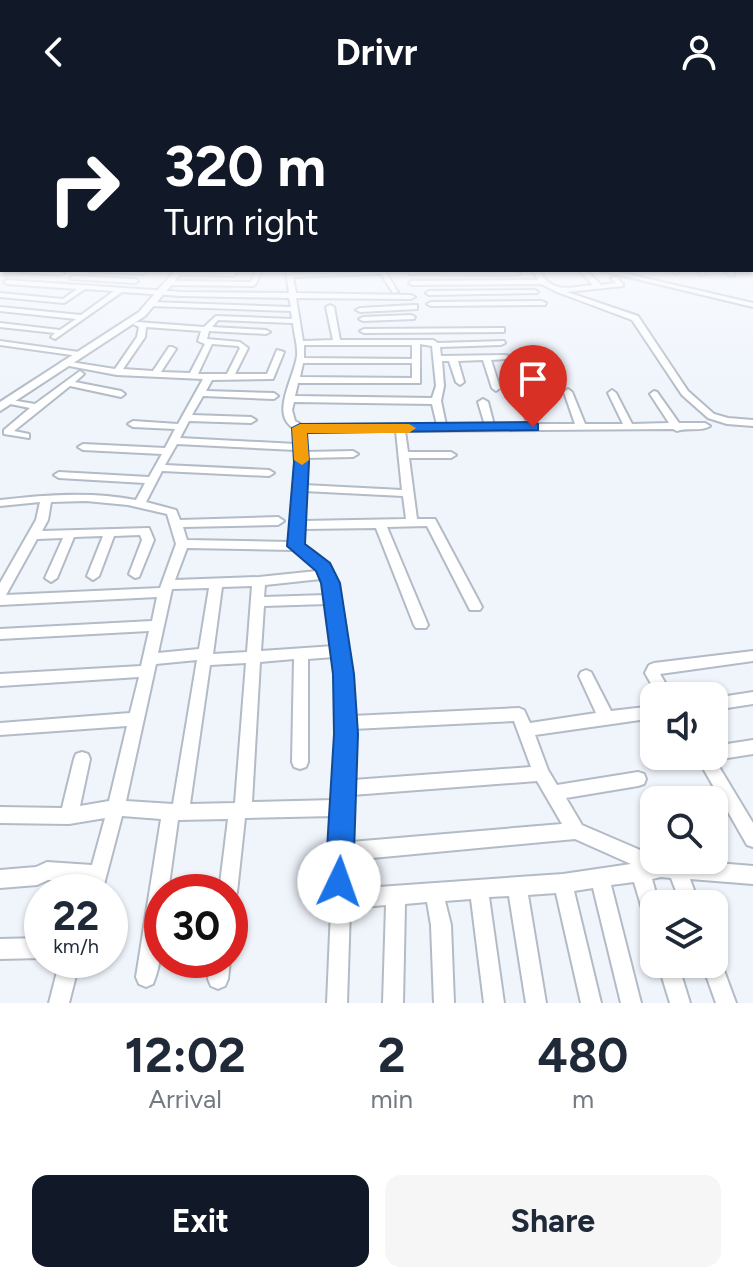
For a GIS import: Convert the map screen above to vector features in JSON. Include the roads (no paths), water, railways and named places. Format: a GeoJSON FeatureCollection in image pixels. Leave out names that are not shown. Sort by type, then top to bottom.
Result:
{"type":"FeatureCollection","features":[{"type":"Feature","properties":{"kind":"street"},"geometry":{"type":"LineString","coordinates":[[0,325],[59,334],[100,304]]}},
{"type":"Feature","properties":{"kind":"street"},"geometry":{"type":"LineString","coordinates":[[4,404],[129,323],[151,304],[158,304]]}},
{"type":"Feature","properties":{"kind":"street"},"geometry":{"type":"LineString","coordinates":[[292,304],[300,360],[287,410],[291,423],[300,428],[705,426]]}},
{"type":"Feature","properties":{"kind":"street"},"geometry":{"type":"LineString","coordinates":[[358,304],[367,342]]}},
{"type":"Feature","properties":{"kind":"street"},"geometry":{"type":"LineString","coordinates":[[431,304],[486,304]]}},
{"type":"Feature","properties":{"kind":"street"},"geometry":{"type":"LineString","coordinates":[[595,304],[635,318],[659,356],[694,401],[717,419],[753,423]]}},
{"type":"Feature","properties":{"kind":"street"},"geometry":{"type":"LineString","coordinates":[[330,307],[337,343]]}},
{"type":"Feature","properties":{"kind":"street"},"geometry":{"type":"LineString","coordinates":[[360,310],[414,307]]}},
{"type":"Feature","properties":{"kind":"street"},"geometry":{"type":"LineString","coordinates":[[0,309],[82,317]]}},
{"type":"Feature","properties":{"kind":"street"},"geometry":{"type":"LineString","coordinates":[[363,319],[411,317]]}},
{"type":"Feature","properties":{"kind":"street"},"geometry":{"type":"LineString","coordinates":[[192,377],[216,318],[295,321]]}},
{"type":"Feature","properties":{"kind":"street"},"geometry":{"type":"LineString","coordinates":[[129,323],[142,329],[207,335],[266,332]]}},
{"type":"Feature","properties":{"kind":"street"},"geometry":{"type":"LineString","coordinates":[[117,372],[142,329]]}},
{"type":"Feature","properties":{"kind":"street"},"geometry":{"type":"LineString","coordinates":[[364,331],[501,330]]}},
{"type":"Feature","properties":{"kind":"street"},"geometry":{"type":"LineString","coordinates":[[207,335],[242,345],[230,376]]}},
{"type":"Feature","properties":{"kind":"street"},"geometry":{"type":"LineString","coordinates":[[295,380],[417,381],[413,361],[417,352],[416,342]]}},
{"type":"Feature","properties":{"kind":"street"},"geometry":{"type":"LineString","coordinates":[[1,343],[79,354]]}},
{"type":"Feature","properties":{"kind":"street"},"geometry":{"type":"LineString","coordinates":[[300,343],[501,343]]}},
{"type":"Feature","properties":{"kind":"street"},"geometry":{"type":"LineString","coordinates":[[436,345],[440,386],[436,401],[442,428]]}},
{"type":"Feature","properties":{"kind":"street"},"geometry":{"type":"LineString","coordinates":[[155,375],[172,349]]}},
{"type":"Feature","properties":{"kind":"street"},"geometry":{"type":"LineString","coordinates":[[64,363],[155,375],[270,377],[280,352]]}},
{"type":"Feature","properties":{"kind":"street"},"geometry":{"type":"LineString","coordinates":[[486,357],[496,388]]}},
{"type":"Feature","properties":{"kind":"street"},"geometry":{"type":"LineString","coordinates":[[436,359],[506,357]]}},
{"type":"Feature","properties":{"kind":"street"},"geometry":{"type":"LineString","coordinates":[[453,359],[460,382]]}},
{"type":"Feature","properties":{"kind":"street"},"geometry":{"type":"LineString","coordinates":[[300,360],[413,361]]}},
{"type":"Feature","properties":{"kind":"street"},"geometry":{"type":"LineString","coordinates":[[26,436],[7,432],[80,374]]}},
{"type":"Feature","properties":{"kind":"street"},"geometry":{"type":"LineString","coordinates":[[140,502],[209,377]]}},
{"type":"Feature","properties":{"kind":"street"},"geometry":{"type":"LineString","coordinates":[[68,383],[121,394]]}},
{"type":"Feature","properties":{"kind":"street"},"geometry":{"type":"LineString","coordinates":[[523,391],[533,427]]}},
{"type":"Feature","properties":{"kind":"street"},"geometry":{"type":"LineString","coordinates":[[568,392],[581,426]]}},
{"type":"Feature","properties":{"kind":"street"},"geometry":{"type":"LineString","coordinates":[[201,393],[274,396]]}},
{"type":"Feature","properties":{"kind":"street"},"geometry":{"type":"LineString","coordinates":[[612,393],[629,427]]}},
{"type":"Feature","properties":{"kind":"street"},"geometry":{"type":"LineString","coordinates":[[654,394],[677,428]]}},
{"type":"Feature","properties":{"kind":"street"},"geometry":{"type":"LineString","coordinates":[[290,399],[436,401]]}},
{"type":"Feature","properties":{"kind":"street"},"geometry":{"type":"LineString","coordinates":[[483,402],[490,427]]}},
{"type":"Feature","properties":{"kind":"street"},"geometry":{"type":"LineString","coordinates":[[4,404],[37,407]]}},
{"type":"Feature","properties":{"kind":"street"},"geometry":{"type":"LineString","coordinates":[[133,424],[251,420]]}},
{"type":"Feature","properties":{"kind":"street"},"geometry":{"type":"LineString","coordinates":[[296,546],[302,451],[300,428]]}},
{"type":"Feature","properties":{"kind":"street"},"geometry":{"type":"LineString","coordinates":[[400,428],[412,523]]}},
{"type":"Feature","properties":{"kind":"street"},"geometry":{"type":"LineString","coordinates":[[175,441],[353,454]]}},
{"type":"Feature","properties":{"kind":"street"},"geometry":{"type":"LineString","coordinates":[[83,447],[169,451]]}},
{"type":"Feature","properties":{"kind":"street"},"geometry":{"type":"LineString","coordinates":[[403,455],[451,455]]}},
{"type":"Feature","properties":{"kind":"street"},"geometry":{"type":"LineString","coordinates":[[159,468],[269,473]]}},
{"type":"Feature","properties":{"kind":"street"},"geometry":{"type":"LineString","coordinates":[[59,475],[152,480]]}},
{"type":"Feature","properties":{"kind":"street"},"geometry":{"type":"LineString","coordinates":[[300,488],[407,493]]}},
{"type":"Feature","properties":{"kind":"street"},"geometry":{"type":"LineString","coordinates":[[0,503],[89,496],[140,502],[172,512],[182,544],[166,589],[98,874]]}},
{"type":"Feature","properties":{"kind":"street"},"geometry":{"type":"LineString","coordinates":[[0,594],[42,520],[46,498]]}},
{"type":"Feature","properties":{"kind":"street"},"geometry":{"type":"LineString","coordinates":[[175,524],[278,521]]}},
{"type":"Feature","properties":{"kind":"street"},"geometry":{"type":"LineString","coordinates":[[298,525],[431,522],[475,607]]}},
{"type":"Feature","properties":{"kind":"street"},"geometry":{"type":"LineString","coordinates":[[380,524],[421,625]]}},
{"type":"Feature","properties":{"kind":"street"},"geometry":{"type":"LineString","coordinates":[[33,535],[145,531],[148,540],[135,574]]}},
{"type":"Feature","properties":{"kind":"street"},"geometry":{"type":"LineString","coordinates":[[93,576],[110,532]]}},
{"type":"Feature","properties":{"kind":"street"},"geometry":{"type":"LineString","coordinates":[[51,578],[70,534]]}},
{"type":"Feature","properties":{"kind":"street"},"geometry":{"type":"LineString","coordinates":[[182,544],[296,546],[317,560],[326,574],[341,651],[346,723],[337,1003]]}},
{"type":"Feature","properties":{"kind":"street"},"geometry":{"type":"LineString","coordinates":[[0,600],[326,574]]}},
{"type":"Feature","properties":{"kind":"street"},"geometry":{"type":"LineString","coordinates":[[231,874],[240,811],[259,581]]}},
{"type":"Feature","properties":{"kind":"street"},"geometry":{"type":"LineString","coordinates":[[164,874],[206,657],[216,582]]}},
{"type":"Feature","properties":{"kind":"street"},"geometry":{"type":"LineString","coordinates":[[257,602],[333,599]]}},
{"type":"Feature","properties":{"kind":"street"},"geometry":{"type":"LineString","coordinates":[[0,634],[158,626]]}},
{"type":"Feature","properties":{"kind":"street"},"geometry":{"type":"LineString","coordinates":[[0,680],[206,657],[341,651]]}},
{"type":"Feature","properties":{"kind":"street"},"geometry":{"type":"LineString","coordinates":[[300,762],[301,653]]}},
{"type":"Feature","properties":{"kind":"street"},"geometry":{"type":"LineString","coordinates":[[657,682],[652,673],[654,669],[753,656]]}},
{"type":"Feature","properties":{"kind":"street"},"geometry":{"type":"LineString","coordinates":[[586,676],[604,718]]}},
{"type":"Feature","properties":{"kind":"street"},"geometry":{"type":"LineString","coordinates":[[728,702],[753,698]]}},
{"type":"Feature","properties":{"kind":"street"},"geometry":{"type":"LineString","coordinates":[[346,723],[519,714],[541,773],[576,831]]}},
{"type":"Feature","properties":{"kind":"street"},"geometry":{"type":"LineString","coordinates":[[527,730],[640,714]]}},
{"type":"Feature","properties":{"kind":"street"},"geometry":{"type":"LineString","coordinates":[[0,729],[136,719]]}},
{"type":"Feature","properties":{"kind":"street"},"geometry":{"type":"LineString","coordinates":[[728,751],[753,747]]}},
{"type":"Feature","properties":{"kind":"street"},"geometry":{"type":"LineString","coordinates":[[69,816],[82,759]]}},
{"type":"Feature","properties":{"kind":"street"},"geometry":{"type":"LineString","coordinates":[[712,770],[753,839]]}},
{"type":"Feature","properties":{"kind":"street"},"geometry":{"type":"LineString","coordinates":[[343,788],[541,773]]}},
{"type":"Feature","properties":{"kind":"street"},"geometry":{"type":"LineString","coordinates":[[552,793],[638,779]]}},
{"type":"Feature","properties":{"kind":"street"},"geometry":{"type":"LineString","coordinates":[[0,815],[69,816],[116,808],[175,813],[343,808]]}},
{"type":"Feature","properties":{"kind":"street"},"geometry":{"type":"LineString","coordinates":[[341,852],[576,831],[640,857]]}},
{"type":"Feature","properties":{"kind":"street"},"geometry":{"type":"LineString","coordinates":[[339,899],[563,883],[640,871]]}},
{"type":"Feature","properties":{"kind":"street"},"geometry":{"type":"LineString","coordinates":[[728,873],[753,875]]}},
{"type":"Feature","properties":{"kind":"street"},"geometry":{"type":"LineString","coordinates":[[0,879],[24,877]]}},
{"type":"Feature","properties":{"kind":"street"},"geometry":{"type":"LineString","coordinates":[[600,877],[631,1003]]}},
{"type":"Feature","properties":{"kind":"street"},"geometry":{"type":"LineString","coordinates":[[563,883],[591,1003]]}},
{"type":"Feature","properties":{"kind":"street"},"geometry":{"type":"LineString","coordinates":[[517,887],[536,1003]]}},
{"type":"Feature","properties":{"kind":"street"},"geometry":{"type":"LineString","coordinates":[[479,889],[494,1003]]}},
{"type":"Feature","properties":{"kind":"street"},"geometry":{"type":"LineString","coordinates":[[434,892],[441,925],[444,1003]]}},
{"type":"Feature","properties":{"kind":"street"},"geometry":{"type":"LineString","coordinates":[[393,1003],[396,895]]}},
{"type":"Feature","properties":{"kind":"street"},"geometry":{"type":"LineString","coordinates":[[0,949],[24,948]]}},
{"type":"Feature","properties":{"kind":"street"},"geometry":{"type":"LineString","coordinates":[[59,1003],[65,978]]}},
{"type":"Feature","properties":{"kind":"street"},"geometry":{"type":"LineString","coordinates":[[672,978],[680,1003]]}},
{"type":"Feature","properties":{"kind":"street"},"geometry":{"type":"LineString","coordinates":[[717,978],[726,1003]]}}]}
